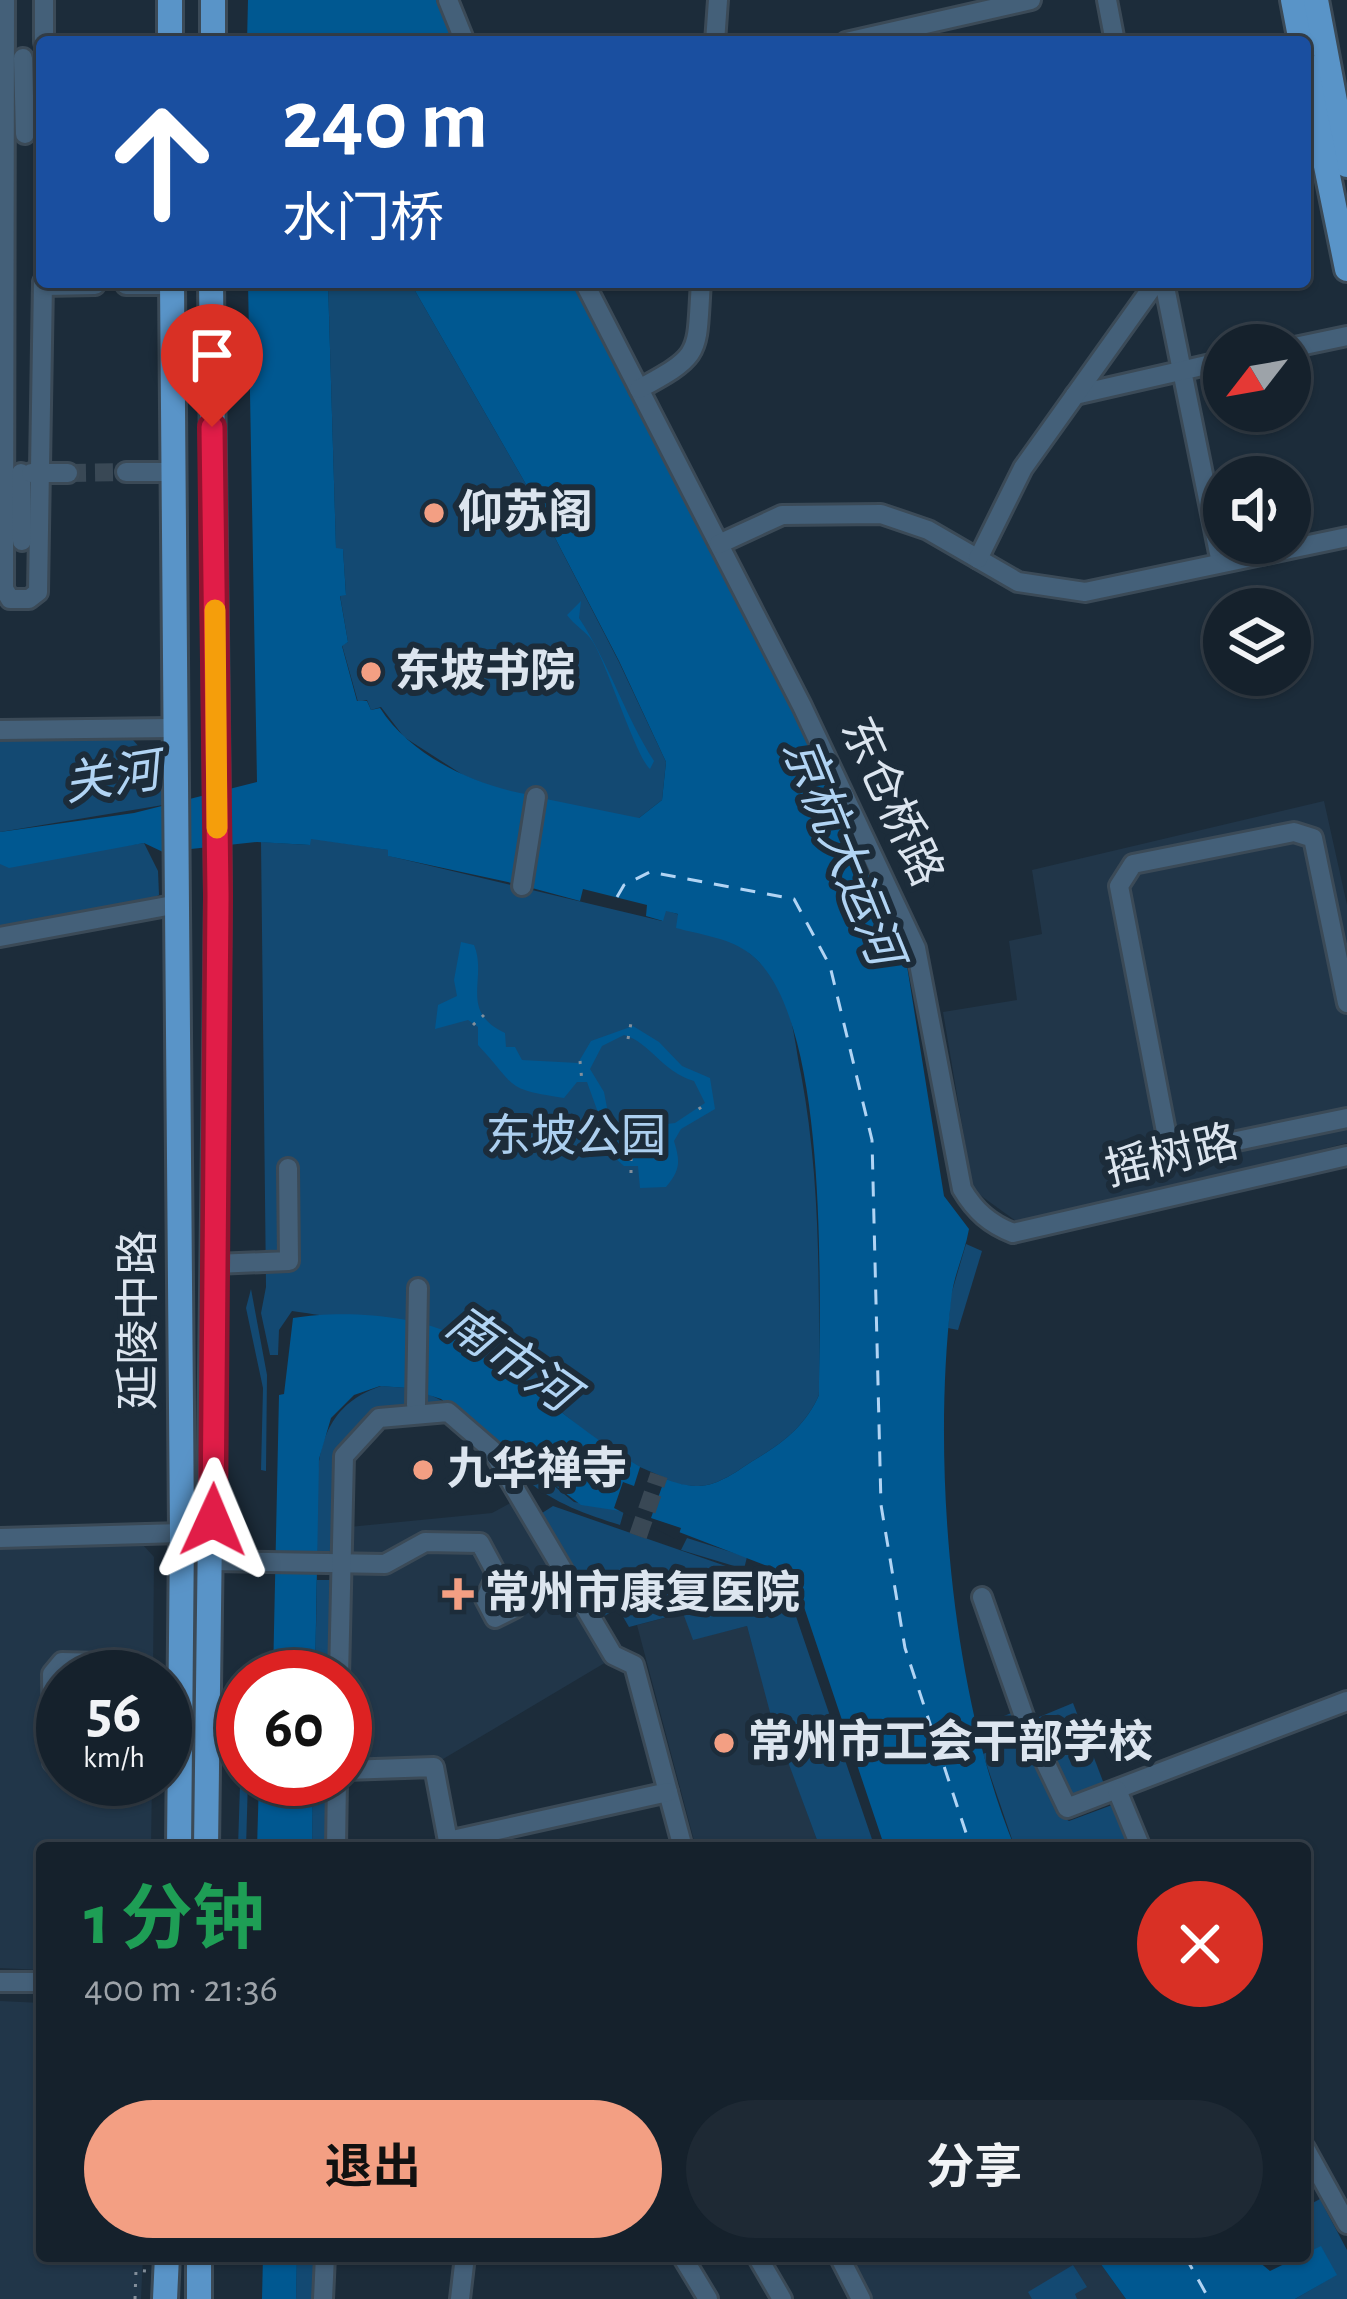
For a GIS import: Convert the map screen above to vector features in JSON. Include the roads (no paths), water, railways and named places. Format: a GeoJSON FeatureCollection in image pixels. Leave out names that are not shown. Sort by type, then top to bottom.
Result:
{"type":"FeatureCollection","features":[{"type":"Feature","properties":{"kind":"main road"},"geometry":{"type":"LineString","coordinates":[[170,0],[170,36]]}},
{"type":"Feature","properties":{"kind":"main road"},"geometry":{"type":"LineString","coordinates":[[213,0],[213,36]]}},
{"type":"Feature","properties":{"kind":"main road"},"geometry":{"type":"LineString","coordinates":[[1293,0],[1300,36]]}},
{"type":"Feature","properties":{"kind":"main road"},"geometry":{"type":"LineString","coordinates":[[1316,0],[1347,165]]}},
{"type":"Feature","properties":{"kind":"main road"},"geometry":{"type":"LineString","coordinates":[[1313,144],[1347,269]]}},
{"type":"Feature","properties":{"kind":"main road"},"geometry":{"type":"LineString","coordinates":[[172,288],[173,728]]}},
{"type":"Feature","properties":{"kind":"main road","name":"延陵中路"},"geometry":{"type":"LineString","coordinates":[[206,1842],[218,859],[211,288]]}},
{"type":"Feature","properties":{"kind":"main road","name":"延陵中路"},"geometry":{"type":"LineString","coordinates":[[173,728],[182,1533],[176,1650]]}},
{"type":"Feature","properties":{"kind":"main road","name":"延陵中路"},"geometry":{"type":"LineString","coordinates":[[176,1806],[179,1842]]}},
{"type":"Feature","properties":{"kind":"main road"},"geometry":{"type":"LineString","coordinates":[[199,2299],[200,2262]]}},
{"type":"Feature","properties":{"kind":"main road"},"geometry":{"type":"LineString","coordinates":[[158,2263],[165,2299]]}},
{"type":"Feature","properties":{"kind":"street"},"geometry":{"type":"LineString","coordinates":[[4,0],[2,394],[22,473],[38,592],[29,599],[10,599],[4,590],[22,473],[43,288]]}},
{"type":"Feature","properties":{"kind":"street"},"geometry":{"type":"LineString","coordinates":[[44,0],[44,36]]}},
{"type":"Feature","properties":{"kind":"street"},"geometry":{"type":"LineString","coordinates":[[448,0],[463,36]]}},
{"type":"Feature","properties":{"kind":"street"},"geometry":{"type":"LineString","coordinates":[[715,36],[718,0]]}},
{"type":"Feature","properties":{"kind":"street"},"geometry":{"type":"LineString","coordinates":[[872,36],[1031,0]]}},
{"type":"Feature","properties":{"kind":"street"},"geometry":{"type":"LineString","coordinates":[[1107,0],[1114,36]]}},
{"type":"Feature","properties":{"kind":"street"},"geometry":{"type":"LineString","coordinates":[[22,58],[34,134]]}},
{"type":"Feature","properties":{"kind":"street"},"geometry":{"type":"LineString","coordinates":[[3,121],[34,134]]}},
{"type":"Feature","properties":{"kind":"street","name":"东仓桥路"},"geometry":{"type":"LineString","coordinates":[[587,288],[719,544],[916,948],[962,1189],[994,1226],[1013,1233]]}},
{"type":"Feature","properties":{"kind":"street"},"geometry":{"type":"LineString","coordinates":[[639,389],[689,362],[697,343],[701,288]]}},
{"type":"Feature","properties":{"kind":"street"},"geometry":{"type":"LineString","coordinates":[[978,559],[1023,468],[1156,288]]}},
{"type":"Feature","properties":{"kind":"street"},"geometry":{"type":"LineString","coordinates":[[1159,288],[1182,370],[1203,474]]}},
{"type":"Feature","properties":{"kind":"street"},"geometry":{"type":"LineString","coordinates":[[1311,344],[1347,336]]}},
{"type":"Feature","properties":{"kind":"street"},"geometry":{"type":"LineString","coordinates":[[1075,395],[1203,366]]}},
{"type":"Feature","properties":{"kind":"street"},"geometry":{"type":"LineString","coordinates":[[126,472],[173,472]]}},
{"type":"Feature","properties":{"kind":"street"},"geometry":{"type":"LineString","coordinates":[[22,473],[68,473]]}},
{"type":"Feature","properties":{"kind":"street"},"geometry":{"type":"LineString","coordinates":[[22,473],[22,541]]}},
{"type":"Feature","properties":{"kind":"street"},"geometry":{"type":"LineString","coordinates":[[719,544],[782,515],[881,514],[928,530],[1018,582],[1085,592],[1216,564]]}},
{"type":"Feature","properties":{"kind":"street"},"geometry":{"type":"LineString","coordinates":[[1311,544],[1347,537]]}},
{"type":"Feature","properties":{"kind":"street"},"geometry":{"type":"LineString","coordinates":[[0,730],[173,728]]}},
{"type":"Feature","properties":{"kind":"street"},"geometry":{"type":"LineString","coordinates":[[523,886],[536,797]]}},
{"type":"Feature","properties":{"kind":"street"},"geometry":{"type":"LineString","coordinates":[[1347,1003],[1313,838],[1294,832],[1132,864],[1119,886],[1168,1142],[1184,1152],[1347,1118]]}},
{"type":"Feature","properties":{"kind":"street"},"geometry":{"type":"LineString","coordinates":[[0,937],[178,904]]}},
{"type":"Feature","properties":{"kind":"street","name":"摇树路"},"geometry":{"type":"LineString","coordinates":[[1013,1233],[1347,1156]]}},
{"type":"Feature","properties":{"kind":"street"},"geometry":{"type":"LineString","coordinates":[[215,1264],[289,1261],[288,1168]]}},
{"type":"Feature","properties":{"kind":"street"},"geometry":{"type":"LineString","coordinates":[[416,1405],[418,1288]]}},
{"type":"Feature","properties":{"kind":"street"},"geometry":{"type":"LineString","coordinates":[[338,1650],[333,1567],[344,1456],[379,1418],[448,1412],[492,1450],[613,1655],[634,1665],[681,1842]]}},
{"type":"Feature","properties":{"kind":"street"},"geometry":{"type":"LineString","coordinates":[[0,1538],[182,1533]]}},
{"type":"Feature","properties":{"kind":"street"},"geometry":{"type":"LineString","coordinates":[[213,1561],[333,1567],[386,1564],[425,1542],[480,1543],[497,1575]]}},
{"type":"Feature","properties":{"kind":"street"},"geometry":{"type":"LineString","coordinates":[[982,1598],[1059,1799],[1067,1808],[1347,1701]]}},
{"type":"Feature","properties":{"kind":"street"},"geometry":{"type":"LineString","coordinates":[[372,1769],[434,1767],[448,1841],[469,1842],[668,1792]]}},
{"type":"Feature","properties":{"kind":"street"},"geometry":{"type":"LineString","coordinates":[[1118,1790],[1139,1842]]}},
{"type":"Feature","properties":{"kind":"street"},"geometry":{"type":"LineString","coordinates":[[336,1842],[337,1806]]}},
{"type":"Feature","properties":{"kind":"street"},"geometry":{"type":"LineString","coordinates":[[0,1982],[36,1982]]}},
{"type":"Feature","properties":{"kind":"street"},"geometry":{"type":"LineString","coordinates":[[1312,2177],[1347,2224]]}},
{"type":"Feature","properties":{"kind":"street"},"geometry":{"type":"LineString","coordinates":[[323,2299],[325,2262]]}},
{"type":"Feature","properties":{"kind":"street"},"geometry":{"type":"LineString","coordinates":[[460,2299],[464,2262]]}},
{"type":"Feature","properties":{"kind":"street"},"geometry":{"type":"LineString","coordinates":[[686,2262],[708,2299]]}},
{"type":"Feature","properties":{"kind":"street"},"geometry":{"type":"LineString","coordinates":[[761,2262],[782,2299]]}},
{"type":"Feature","properties":{"kind":"street"},"geometry":{"type":"LineString","coordinates":[[842,2262],[861,2299]]}},
{"type":"Feature","properties":{"kind":"water"},"geometry":{"type":"Polygon","coordinates":[[[248,0],[436,0],[451,36],[247,36],[248,0]]]}},
{"type":"Feature","properties":{"kind":"water"},"geometry":{"type":"Polygon","coordinates":[[[248,288],[328,288],[336,548],[343,549],[346,595],[340,596],[348,642],[342,646],[357,701],[367,701],[371,710],[380,708],[408,740],[444,765],[525,794],[512,883],[388,856],[388,850],[311,839],[310,845],[257,842],[163,852],[144,843],[9,868],[0,864],[0,832],[134,813],[257,782],[248,288]]]}},
{"type":"Feature","properties":{"kind":"water","name":"京杭大运河"},"geometry":{"type":"Polygon","coordinates":[[[413,288],[577,288],[792,700],[903,941],[944,1196],[969,1229],[951,1301],[944,1434],[946,1506],[952,1579],[975,1721],[1013,1842],[883,1842],[802,1601],[788,1574],[627,1512],[581,1505],[441,1399],[407,1388],[380,1386],[354,1395],[331,1418],[319,1459],[315,1650],[274,1650],[279,1395],[284,1394],[293,1318],[376,1316],[457,1336],[642,1468],[698,1486],[721,1480],[775,1446],[800,1424],[819,1395],[815,1158],[794,1030],[774,982],[739,947],[676,928],[678,914],[666,911],[663,921],[646,916],[647,905],[583,889],[580,901],[532,888],[546,799],[639,818],[662,800],[666,762],[539,507],[413,288]]]}},
{"type":"Feature","properties":{"kind":"water"},"geometry":{"type":"Polygon","coordinates":[[[581,601],[579,618],[590,635],[654,761],[650,769],[593,642],[567,615],[581,601]]]}},
{"type":"Feature","properties":{"kind":"water"},"geometry":{"type":"Polygon","coordinates":[[[461,942],[474,945],[482,1015],[505,1033],[506,1047],[515,1047],[522,1060],[578,1063],[591,1041],[633,1026],[659,1042],[682,1066],[710,1078],[715,1109],[681,1129],[674,1141],[677,1170],[666,1187],[640,1188],[638,1166],[624,1166],[614,1157],[587,1082],[577,1082],[564,1098],[521,1089],[478,1045],[478,1027],[468,1020],[435,1029],[438,1005],[457,996],[454,980],[461,942]],[[624,1035],[602,1046],[590,1069],[604,1092],[613,1139],[630,1147],[641,1127],[675,1123],[705,1103],[694,1081],[624,1035]]]}},
{"type":"Feature","properties":{"kind":"water"},"geometry":{"type":"Polygon","coordinates":[[[258,1806],[313,1806],[312,1842],[257,1842],[258,1806]]]}},
{"type":"Feature","properties":{"kind":"water"},"geometry":{"type":"Polygon","coordinates":[[[1321,2246],[1337,2275],[1295,2299],[1126,2299],[1099,2262],[1259,2262],[1270,2271],[1288,2262],[1311,2262],[1311,2251],[1321,2246]]]}},
{"type":"Feature","properties":{"kind":"water"},"geometry":{"type":"Polygon","coordinates":[[[263,2262],[297,2262],[296,2299],[262,2299],[263,2262]]]}},
{"type":"Feature","properties":{"kind":"tunnel"},"geometry":{"type":"LineString","coordinates":[[68,473],[126,472]]}},
{"type":"Feature","properties":{"kind":"tunnel"},"geometry":{"type":"LineString","coordinates":[[638,1536],[659,1475]]}},
{"type":"Feature","properties":{"kind":"place","name":"仰苏阁"},"geometry":{"type":"Point","coordinates":[434,513]}},
{"type":"Feature","properties":{"kind":"place","name":"东坡书院"},"geometry":{"type":"Point","coordinates":[371,672]}},
{"type":"Feature","properties":{"kind":"place","name":"九华禅寺"},"geometry":{"type":"Point","coordinates":[423,1470]}},
{"type":"Feature","properties":{"kind":"place","name":"常州市康复医院"},"geometry":{"type":"Point","coordinates":[458,1594]}},
{"type":"Feature","properties":{"kind":"place","name":"常州市工会干部学校"},"geometry":{"type":"Point","coordinates":[724,1743]}},
{"type":"Feature","properties":{"kind":"water label","name":"关河"},"geometry":{"type":"Point","coordinates":[112,779]}},
{"type":"Feature","properties":{"kind":"water label","name":"南市河"},"geometry":{"type":"Point","coordinates":[510,1360]}},
{"type":"Feature","properties":{"kind":"park label","name":"东坡公园"},"geometry":{"type":"Point","coordinates":[576,1137]}}]}
